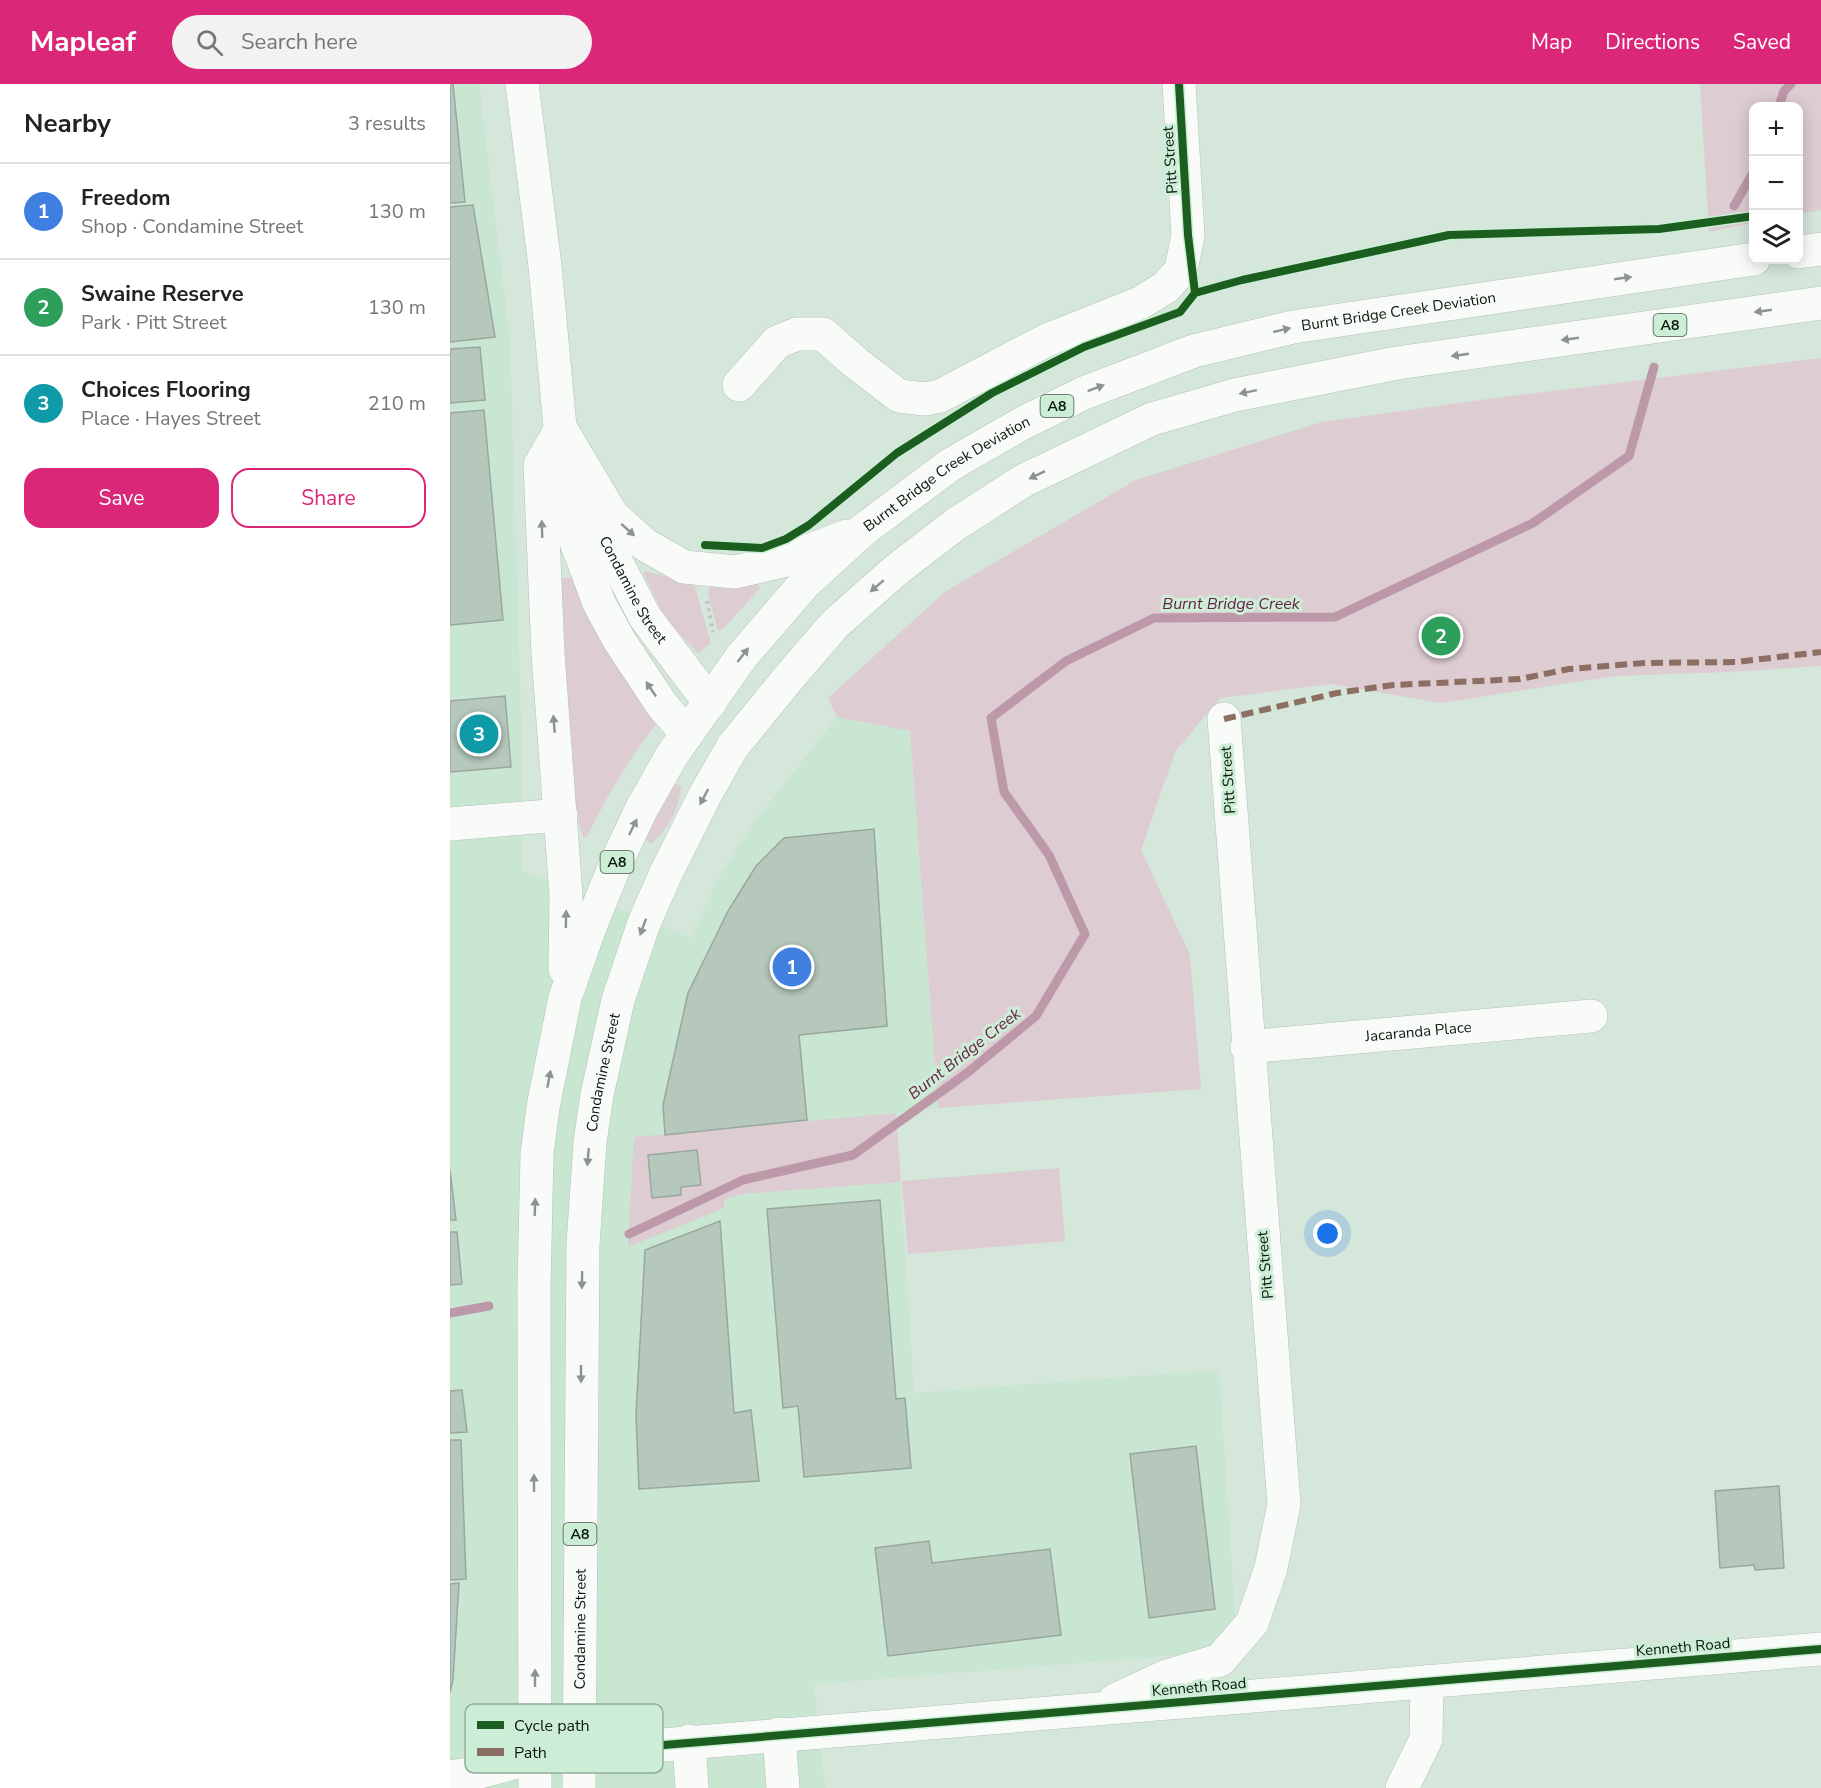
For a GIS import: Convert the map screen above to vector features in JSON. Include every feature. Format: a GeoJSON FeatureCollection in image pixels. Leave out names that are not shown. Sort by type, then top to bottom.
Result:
{"type":"FeatureCollection","features":[{"type":"Feature","properties":{"kind":"main road","name":"Condamine Street"},"geometry":{"type":"LineString","coordinates":[[522,84],[545,266],[569,523],[585,571],[619,640],[662,705],[687,734]]}},
{"type":"Feature","properties":{"kind":"main road","name":"Pitt Street"},"geometry":{"type":"LineString","coordinates":[[739,385],[777,342],[797,334],[823,334],[899,396],[925,399],[940,396],[1047,340],[1140,303],[1166,287],[1181,270],[1188,235],[1179,84]]}},
{"type":"Feature","properties":{"kind":"main road"},"geometry":{"type":"LineString","coordinates":[[1803,251],[1821,249]]}},
{"type":"Feature","properties":{"kind":"main road","name":"Burnt Bridge Creek Deviation"},"geometry":{"type":"LineString","coordinates":[[565,998],[616,863],[647,799],[672,754],[742,656],[806,583],[863,531],[950,465],[1021,424],[1084,393],[1194,351],[1304,326],[1749,260]]}},
{"type":"Feature","properties":{"kind":"main road","name":"A8"},"geometry":{"type":"LineString","coordinates":[[733,746],[835,624],[905,563],[956,524],[1023,482],[1152,419],[1234,395],[1387,365],[1821,303]]}},
{"type":"Feature","properties":{"kind":"main road","name":"Condamine Street"},"geometry":{"type":"LineString","coordinates":[[561,429],[590,511],[645,617],[710,703],[733,746],[705,795],[644,923],[618,1000],[591,1130],[583,1245],[581,1316],[579,1704]]}},
{"type":"Feature","properties":{"kind":"main road"},"geometry":{"type":"LineString","coordinates":[[565,998],[566,895],[548,654],[540,465],[561,429],[612,515],[644,544],[684,567],[735,572],[782,561],[863,531]]}},
{"type":"Feature","properties":{"kind":"main road","name":"Pitt Street"},"geometry":{"type":"LineString","coordinates":[[1094,1710],[1167,1676],[1220,1660],[1252,1623],[1271,1568],[1284,1504],[1247,1047],[1224,718]]}},
{"type":"Feature","properties":{"kind":"main road"},"geometry":{"type":"LineString","coordinates":[[687,734],[733,746]]}},
{"type":"Feature","properties":{"kind":"main road"},"geometry":{"type":"LineString","coordinates":[[450,824],[561,814]]}},
{"type":"Feature","properties":{"kind":"main road","name":"A8"},"geometry":{"type":"LineString","coordinates":[[535,1704],[534,1266],[539,1136],[565,998]]}},
{"type":"Feature","properties":{"kind":"main road","name":"Jacaranda Place"},"geometry":{"type":"LineString","coordinates":[[1247,1047],[1591,1016]]}},
{"type":"Feature","properties":{"kind":"main road","name":"Kenneth Road"},"geometry":{"type":"LineString","coordinates":[[663,1744],[1821,1649]]}},
{"type":"Feature","properties":{"kind":"main road"},"geometry":{"type":"LineString","coordinates":[[1402,1788],[1426,1739],[1427,1682]]}},
{"type":"Feature","properties":{"kind":"main road"},"geometry":{"type":"LineString","coordinates":[[779,1734],[783,1788]]}},
{"type":"Feature","properties":{"kind":"main road"},"geometry":{"type":"LineString","coordinates":[[689,1741],[692,1788]]}},
{"type":"Feature","properties":{"kind":"main road"},"geometry":{"type":"LineString","coordinates":[[450,1777],[477,1773],[535,1773]]}},
{"type":"Feature","properties":{"kind":"shaded area"},"geometry":{"type":"Polygon","coordinates":[[[450,84],[479,84],[510,343],[522,755],[522,870],[691,938],[717,881],[753,824],[837,717],[910,731],[938,1108],[896,1113],[914,1393],[1219,1370],[1236,1632],[1208,1653],[814,1684],[825,1788],[450,1788],[450,84]]]}},
{"type":"Feature","properties":{"kind":"shaded area"},"geometry":{"type":"Polygon","coordinates":[[[1700,84],[1821,84],[1821,210],[1803,213],[1803,102],[1749,102],[1749,224],[1709,232],[1700,84]]]}},
{"type":"Feature","properties":{"kind":"shaded area"},"geometry":{"type":"Polygon","coordinates":[[[1821,358],[1821,666],[1615,676],[1441,703],[1330,684],[1220,698],[1175,752],[1141,850],[1190,955],[1201,1089],[938,1108],[910,731],[837,717],[828,698],[946,591],[1136,480],[1322,422],[1821,358]]]}},
{"type":"Feature","properties":{"kind":"shaded area"},"geometry":{"type":"Polygon","coordinates":[[[645,571],[694,584],[711,643],[698,653],[666,620],[643,573],[645,571]]]}},
{"type":"Feature","properties":{"kind":"shaded area"},"geometry":{"type":"Polygon","coordinates":[[[561,578],[573,578],[657,723],[619,778],[587,837],[583,837],[573,803],[561,578]]]}},
{"type":"Feature","properties":{"kind":"shaded area"},"geometry":{"type":"Polygon","coordinates":[[[757,583],[760,588],[723,629],[718,631],[708,593],[710,587],[734,588],[757,583]]]}},
{"type":"Feature","properties":{"kind":"shaded area"},"geometry":{"type":"Polygon","coordinates":[[[674,783],[682,787],[675,812],[652,844],[643,839],[674,783]]]}},
{"type":"Feature","properties":{"kind":"shaded area"},"geometry":{"type":"Polygon","coordinates":[[[896,1113],[901,1182],[743,1194],[724,1200],[724,1208],[628,1247],[634,1137],[896,1113]],[[697,1150],[648,1155],[652,1198],[681,1187],[701,1185],[697,1150]]]}},
{"type":"Feature","properties":{"kind":"shaded area"},"geometry":{"type":"Polygon","coordinates":[[[1059,1168],[1065,1241],[908,1254],[902,1181],[1059,1168]]]}},
{"type":"Feature","properties":{"kind":"building"},"geometry":{"type":"Polygon","coordinates":[[[450,84],[453,84],[465,202],[450,203],[450,84]]]}},
{"type":"Feature","properties":{"kind":"building"},"geometry":{"type":"Polygon","coordinates":[[[473,205],[495,337],[450,342],[450,207],[473,205]]]}},
{"type":"Feature","properties":{"kind":"building"},"geometry":{"type":"Polygon","coordinates":[[[480,347],[485,400],[450,403],[450,349],[480,347]]]}},
{"type":"Feature","properties":{"kind":"building"},"geometry":{"type":"Polygon","coordinates":[[[484,410],[503,620],[450,625],[450,413],[484,410]]]}},
{"type":"Feature","properties":{"kind":"building"},"geometry":{"type":"Polygon","coordinates":[[[505,696],[511,767],[450,772],[450,701],[505,696]]]}},
{"type":"Feature","properties":{"kind":"building"},"geometry":{"type":"Polygon","coordinates":[[[874,829],[887,1026],[799,1035],[807,1120],[665,1135],[663,1105],[688,993],[728,911],[756,866],[784,838],[874,829]]]}},
{"type":"Feature","properties":{"kind":"building"},"geometry":{"type":"Polygon","coordinates":[[[697,1150],[701,1185],[681,1187],[681,1195],[652,1198],[648,1155],[697,1150]]]}},
{"type":"Feature","properties":{"kind":"building"},"geometry":{"type":"Polygon","coordinates":[[[450,1170],[456,1220],[450,1220],[450,1170]]]}},
{"type":"Feature","properties":{"kind":"building"},"geometry":{"type":"Polygon","coordinates":[[[880,1200],[896,1399],[905,1398],[911,1468],[804,1477],[798,1406],[783,1408],[767,1209],[880,1200]]]}},
{"type":"Feature","properties":{"kind":"building"},"geometry":{"type":"Polygon","coordinates":[[[720,1221],[734,1413],[751,1410],[759,1481],[639,1489],[636,1415],[645,1250],[720,1221]]]}},
{"type":"Feature","properties":{"kind":"building"},"geometry":{"type":"Polygon","coordinates":[[[450,1232],[457,1232],[462,1284],[450,1285],[450,1232]]]}},
{"type":"Feature","properties":{"kind":"building"},"geometry":{"type":"Polygon","coordinates":[[[462,1390],[467,1432],[450,1433],[450,1391],[462,1390]]]}},
{"type":"Feature","properties":{"kind":"building"},"geometry":{"type":"Polygon","coordinates":[[[450,1440],[461,1440],[466,1579],[450,1580],[450,1440]]]}},
{"type":"Feature","properties":{"kind":"building"},"geometry":{"type":"Polygon","coordinates":[[[1196,1446],[1215,1609],[1149,1618],[1130,1454],[1196,1446]]]}},
{"type":"Feature","properties":{"kind":"building"},"geometry":{"type":"Polygon","coordinates":[[[1779,1486],[1784,1568],[1755,1570],[1754,1565],[1720,1568],[1715,1491],[1779,1486]]]}},
{"type":"Feature","properties":{"kind":"building"},"geometry":{"type":"Polygon","coordinates":[[[929,1541],[932,1563],[1050,1549],[1061,1635],[888,1656],[875,1548],[929,1541]]]}},
{"type":"Feature","properties":{"kind":"building"},"geometry":{"type":"Polygon","coordinates":[[[459,1583],[453,1680],[450,1692],[450,1584],[459,1583]]]}},
{"type":"Feature","properties":{"kind":"waterway","name":"Burnt Bridge Creek"},"geometry":{"type":"LineString","coordinates":[[1780,102],[1784,91],[1791,84]]}},
{"type":"Feature","properties":{"kind":"waterway","name":"Burnt Bridge Creek"},"geometry":{"type":"LineString","coordinates":[[1734,206],[1749,180]]}},
{"type":"Feature","properties":{"kind":"waterway","name":"Burnt Bridge Creek"},"geometry":{"type":"LineString","coordinates":[[629,1234],[743,1180],[853,1155],[967,1073],[1036,1016],[1085,934],[1049,855],[1004,792],[991,718],[1066,661],[1154,618],[1335,617],[1533,523],[1629,456],[1654,367]]}},
{"type":"Feature","properties":{"kind":"waterway","name":"Burnt Bridge Creek"},"geometry":{"type":"LineString","coordinates":[[450,1313],[489,1306]]}},
{"type":"Feature","properties":{"kind":"marked path"},"geometry":{"type":"LineString","coordinates":[[1224,719],[1337,693],[1393,685],[1520,679],[1569,669],[1644,663],[1736,662],[1821,652]]}},
{"type":"Feature","properties":{"kind":"cycle path"},"geometry":{"type":"LineString","coordinates":[[1179,84],[1188,235],[1195,293]]}},
{"type":"Feature","properties":{"kind":"cycle path"},"geometry":{"type":"LineString","coordinates":[[705,545],[762,548],[786,539],[809,525],[897,453],[992,393],[1084,347],[1180,312],[1195,293],[1242,280],[1449,235],[1659,229],[1749,217]]}},
{"type":"Feature","properties":{"kind":"cycle path"},"geometry":{"type":"LineString","coordinates":[[663,1745],[1821,1649]]}},
{"type":"Feature","properties":{"kind":"place","name":"Swaine Reserve"},"geometry":{"type":"Point","coordinates":[1441,636]}},
{"type":"Feature","properties":{"kind":"place","name":"Choices Flooring"},"geometry":{"type":"Point","coordinates":[479,734]}},
{"type":"Feature","properties":{"kind":"place","name":"Freedom"},"geometry":{"type":"Point","coordinates":[792,967]}}]}
